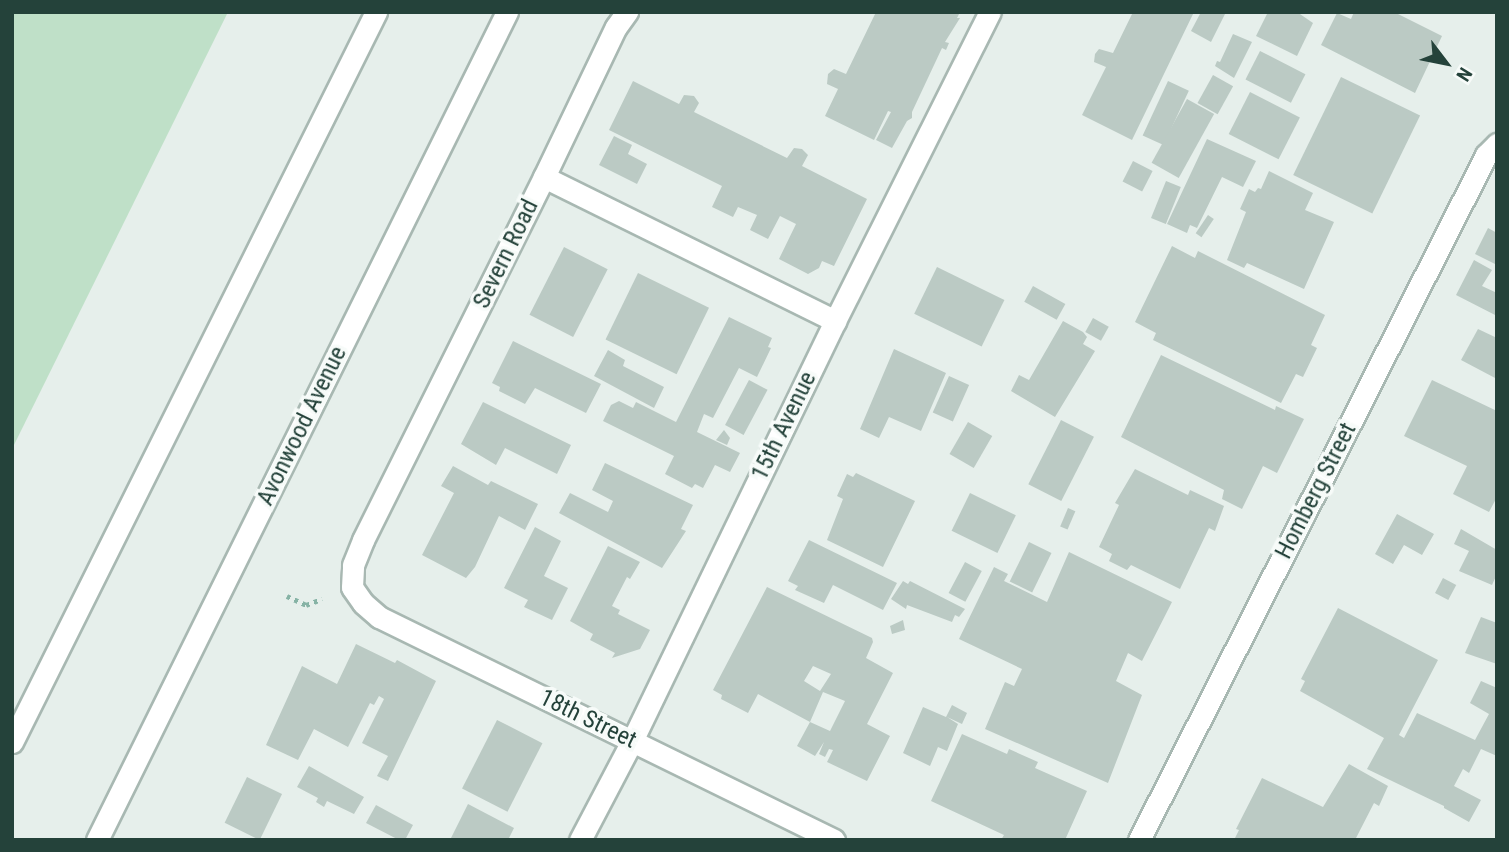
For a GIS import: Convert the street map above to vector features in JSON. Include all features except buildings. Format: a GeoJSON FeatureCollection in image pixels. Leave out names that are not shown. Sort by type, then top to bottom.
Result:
{"type":"FeatureCollection","features":[{"type":"Feature","properties":{"kind":"street"},"geometry":{"type":"LineString","coordinates":[[12,742],[376,12]]}},
{"type":"Feature","properties":{"kind":"street","name":"Avonwood Avenue"},"geometry":{"type":"LineString","coordinates":[[97,840],[507,12]]}},
{"type":"Feature","properties":{"kind":"street"},"geometry":{"type":"LineString","coordinates":[[544,177],[616,27],[627,12]]}},
{"type":"Feature","properties":{"kind":"street","name":"15th Avenue"},"geometry":{"type":"LineString","coordinates":[[580,840],[632,741],[835,321],[990,12]]}},
{"type":"Feature","properties":{"kind":"street","name":"Homberg Street"},"geometry":{"type":"LineString","coordinates":[[1139,840],[1486,155],[1497,144]]}},
{"type":"Feature","properties":{"kind":"street","name":"Severn Road"},"geometry":{"type":"LineString","coordinates":[[352,587],[353,565],[363,540],[544,177],[835,321]]}},
{"type":"Feature","properties":{"kind":"street","name":"18th Street"},"geometry":{"type":"LineString","coordinates":[[352,587],[363,603],[379,617],[834,840]]}},
{"type":"Feature","properties":{"kind":"green space"},"geometry":{"type":"Polygon","coordinates":[[[12,12],[228,12],[12,449],[12,12]]]}}]}
